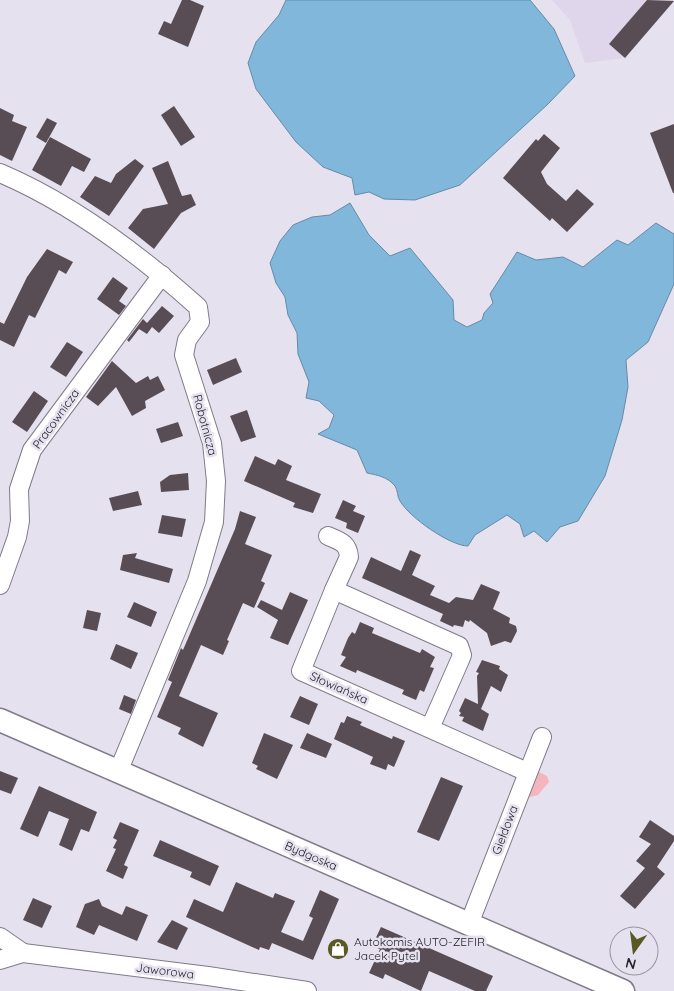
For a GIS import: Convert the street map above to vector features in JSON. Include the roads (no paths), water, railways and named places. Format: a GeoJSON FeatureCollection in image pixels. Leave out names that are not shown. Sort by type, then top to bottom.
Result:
{"type":"FeatureCollection","features":[{"type":"Feature","properties":{"kind":"street","name":"Robotnicza"},"geometry":{"type":"LineString","coordinates":[[0,173],[50,199],[115,238],[198,306],[200,312],[200,322],[187,340],[184,355],[212,443],[216,481],[214,522],[197,581],[118,772]]}},
{"type":"Feature","properties":{"kind":"street","name":"Pracownicza"},"geometry":{"type":"LineString","coordinates":[[0,585],[17,537],[20,521],[19,489],[32,450],[162,275]]}},
{"type":"Feature","properties":{"kind":"street","name":"Słowiańska"},"geometry":{"type":"LineString","coordinates":[[328,536],[344,543],[349,557],[301,671],[527,772]]}},
{"type":"Feature","properties":{"kind":"street"},"geometry":{"type":"LineString","coordinates":[[334,590],[459,646],[462,655],[430,728]]}},
{"type":"Feature","properties":{"kind":"street","name":"Bydgoska"},"geometry":{"type":"LineString","coordinates":[[0,720],[623,991]]}},
{"type":"Feature","properties":{"kind":"street","name":"Giełdowa"},"geometry":{"type":"LineString","coordinates":[[469,924],[542,737]]}},
{"type":"Feature","properties":{"kind":"street","name":"Jaworowa"},"geometry":{"type":"LineString","coordinates":[[0,937],[23,953]]}},
{"type":"Feature","properties":{"kind":"street","name":"Jaworowa"},"geometry":{"type":"LineString","coordinates":[[0,960],[23,953],[208,976],[307,991]]}},
{"type":"Feature","properties":{"kind":"water"},"geometry":{"type":"Polygon","coordinates":[[[286,0],[530,0],[554,29],[575,76],[548,104],[460,185],[415,200],[384,199],[369,192],[355,195],[352,178],[323,167],[296,142],[256,89],[248,63],[256,42],[279,15],[286,0]]]}},
{"type":"Feature","properties":{"kind":"water"},"geometry":{"type":"Polygon","coordinates":[[[350,203],[369,235],[390,256],[410,248],[453,300],[454,320],[467,327],[482,320],[484,313],[493,303],[490,294],[517,252],[536,260],[563,257],[583,267],[617,240],[628,245],[656,223],[674,234],[674,284],[648,342],[626,360],[628,387],[622,420],[605,476],[578,521],[560,527],[547,542],[534,531],[524,537],[520,524],[507,515],[475,535],[468,546],[451,541],[431,530],[412,515],[398,498],[396,488],[389,480],[367,473],[357,450],[318,434],[329,428],[334,415],[319,401],[306,398],[309,382],[298,354],[297,333],[288,315],[285,297],[276,283],[270,263],[280,241],[293,225],[312,217],[330,215],[350,203]]]}},
{"type":"Feature","properties":{"kind":"place","name":"Autokomis AUTO-ZEFIR Jacek Pytel"},"geometry":{"type":"Point","coordinates":[338,949]}}]}
